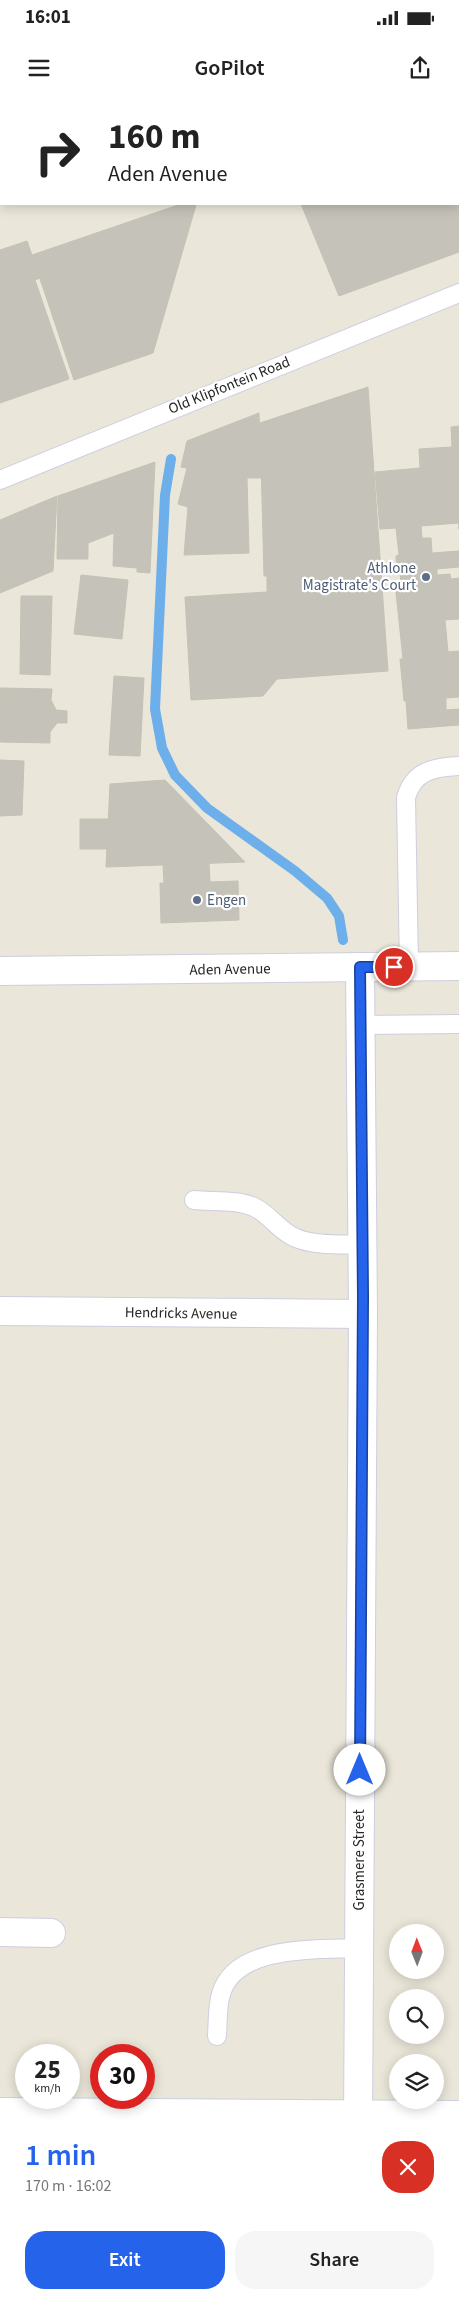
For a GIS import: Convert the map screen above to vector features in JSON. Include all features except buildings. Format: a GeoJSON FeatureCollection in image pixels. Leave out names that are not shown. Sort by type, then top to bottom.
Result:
{"type":"FeatureCollection","features":[{"type":"Feature","properties":{"kind":"street","name":"Aden Avenue"},"geometry":{"type":"LineString","coordinates":[[0,972],[459,966]]}},
{"type":"Feature","properties":{"kind":"street","name":"Grasmere Street"},"geometry":{"type":"LineString","coordinates":[[358,2119],[363,1314],[360,967]]}},
{"type":"Feature","properties":{"kind":"street","name":"Hendricks Avenue"},"geometry":{"type":"LineString","coordinates":[[0,1311],[363,1314]]}},
{"type":"Feature","properties":{"kind":"street"},"geometry":{"type":"LineString","coordinates":[[0,1932],[51,1933]]}},
{"type":"Feature","properties":{"kind":"street"},"geometry":{"type":"LineString","coordinates":[[0,2112],[358,2119],[459,2115]]}},
{"type":"Feature","properties":{"kind":"lane","name":"Old Klipfontein Road"},"geometry":{"type":"LineString","coordinates":[[0,480],[459,294]]}},
{"type":"Feature","properties":{"kind":"lane"},"geometry":{"type":"LineString","coordinates":[[409,967],[406,798],[414,781],[424,772],[436,767],[459,766]]}},
{"type":"Feature","properties":{"kind":"lane"},"geometry":{"type":"LineString","coordinates":[[360,1026],[459,1024]]}},
{"type":"Feature","properties":{"kind":"lane"},"geometry":{"type":"LineString","coordinates":[[194,1200],[243,1204],[255,1208],[278,1227],[299,1240],[362,1245]]}},
{"type":"Feature","properties":{"kind":"lane"},"geometry":{"type":"LineString","coordinates":[[217,2036],[221,1992],[232,1976],[248,1962],[281,1952],[359,1948]]}},
{"type":"Feature","properties":{"kind":"waterway"},"geometry":{"type":"LineString","coordinates":[[171,459],[165,495],[155,709],[162,748],[175,775],[207,808],[295,871],[327,898],[339,916],[343,940]]}},
{"type":"Feature","properties":{"kind":"place","name":"Athlone Magistrate's Court"},"geometry":{"type":"Point","coordinates":[426,577]}},
{"type":"Feature","properties":{"kind":"place","name":"Engen"},"geometry":{"type":"Point","coordinates":[197,900]}},
{"type":"Feature","properties":{"kind":"route"},"geometry":{"type":"LineString","coordinates":[[360,1770],[363,1297],[360,967],[394,967]]}}]}
